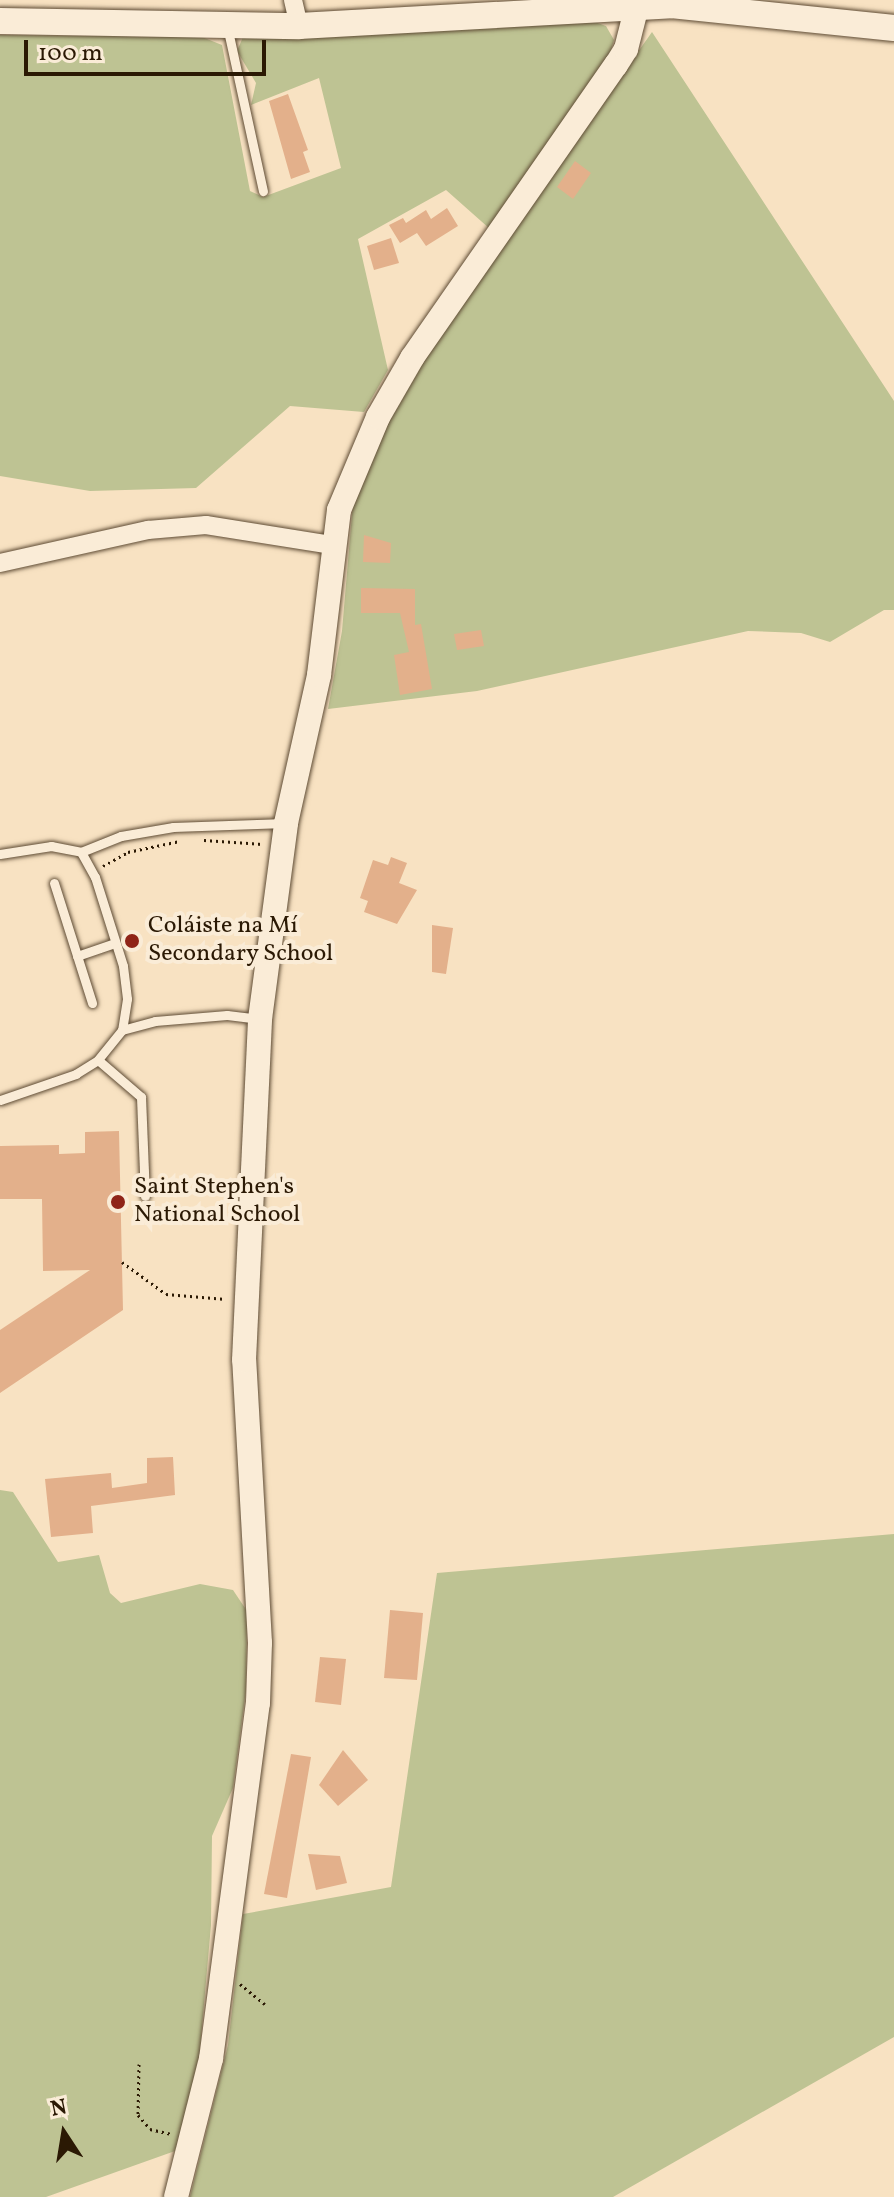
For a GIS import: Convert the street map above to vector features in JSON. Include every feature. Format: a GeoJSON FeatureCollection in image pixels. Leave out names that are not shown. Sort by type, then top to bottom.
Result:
{"type":"FeatureCollection","features":[{"type":"Feature","properties":{"kind":"main road"},"geometry":{"type":"LineString","coordinates":[[0,21],[299,26],[679,4],[894,28]]}},
{"type":"Feature","properties":{"kind":"street"},"geometry":{"type":"LineString","coordinates":[[293,0],[299,26]]}},
{"type":"Feature","properties":{"kind":"street"},"geometry":{"type":"LineString","coordinates":[[176,2197],[194,2133],[221,1977],[258,1703],[246,1300],[260,1019],[286,823],[319,675],[332,545],[352,469],[378,417],[412,358],[616,65],[626,49],[637,6]]}},
{"type":"Feature","properties":{"kind":"street"},"geometry":{"type":"LineString","coordinates":[[0,563],[148,530],[206,525],[332,545]]}},
{"type":"Feature","properties":{"kind":"lane"},"geometry":{"type":"LineString","coordinates":[[227,26],[263,191]]}},
{"type":"Feature","properties":{"kind":"lane"},"geometry":{"type":"LineString","coordinates":[[0,854],[51,846],[81,852],[121,836],[173,827],[286,823]]}},
{"type":"Feature","properties":{"kind":"lane"},"geometry":{"type":"LineString","coordinates":[[0,1100],[76,1074],[98,1060],[122,1030],[127,983],[95,877],[81,852]]}},
{"type":"Feature","properties":{"kind":"lane"},"geometry":{"type":"LineString","coordinates":[[54,883],[92,1003]]}},
{"type":"Feature","properties":{"kind":"lane"},"geometry":{"type":"LineString","coordinates":[[77,956],[115,943]]}},
{"type":"Feature","properties":{"kind":"lane"},"geometry":{"type":"LineString","coordinates":[[122,1030],[155,1021],[227,1015],[260,1019]]}},
{"type":"Feature","properties":{"kind":"lane"},"geometry":{"type":"LineString","coordinates":[[98,1060],[141,1097],[145,1196]]}},
{"type":"Feature","properties":{"kind":"path"},"geometry":{"type":"LineString","coordinates":[[100,875],[103,862],[112,857],[182,840]]}},
{"type":"Feature","properties":{"kind":"path"},"geometry":{"type":"LineString","coordinates":[[197,840],[263,844]]}},
{"type":"Feature","properties":{"kind":"path"},"geometry":{"type":"LineString","coordinates":[[122,1262],[166,1294],[246,1300]]}},
{"type":"Feature","properties":{"kind":"path"},"geometry":{"type":"LineString","coordinates":[[221,1977],[249,1987],[265,2004]]}},
{"type":"Feature","properties":{"kind":"path"},"geometry":{"type":"LineString","coordinates":[[139,2064],[138,2115],[161,2134],[194,2133]]}},
{"type":"Feature","properties":{"kind":"green space"},"geometry":{"type":"Polygon","coordinates":[[[592,21],[606,26],[614,40],[608,60],[490,229],[446,190],[358,239],[388,370],[364,412],[290,406],[196,488],[90,491],[0,476],[0,35],[202,37],[222,45],[250,191],[263,197],[341,168],[319,78],[251,105],[256,83],[237,51],[243,37],[592,21]]]}},
{"type":"Feature","properties":{"kind":"green space"},"geometry":{"type":"Polygon","coordinates":[[[652,32],[894,401],[894,610],[884,610],[830,642],[801,633],[748,631],[477,691],[328,709],[342,631],[354,491],[410,376],[652,32]]]}},
{"type":"Feature","properties":{"kind":"green space"},"geometry":{"type":"Polygon","coordinates":[[[0,1490],[13,1492],[58,1562],[99,1555],[110,1593],[121,1603],[200,1584],[233,1590],[247,1611],[246,1690],[233,1788],[212,1836],[211,1925],[198,2072],[175,2151],[46,2197],[0,2197],[0,1490]]]}},
{"type":"Feature","properties":{"kind":"green space"},"geometry":{"type":"Polygon","coordinates":[[[894,1534],[894,2037],[613,2197],[190,2197],[228,2045],[243,1914],[391,1887],[437,1573],[894,1534]]]}},
{"type":"Feature","properties":{"kind":"building"},"geometry":{"type":"Polygon","coordinates":[[[288,94],[308,150],[303,152],[310,172],[291,179],[269,101],[288,94]]]}},
{"type":"Feature","properties":{"kind":"building"},"geometry":{"type":"Polygon","coordinates":[[[575,161],[591,173],[573,199],[557,187],[575,161]]]}},
{"type":"Feature","properties":{"kind":"building"},"geometry":{"type":"Polygon","coordinates":[[[447,208],[458,226],[426,246],[417,233],[400,243],[389,225],[403,218],[406,223],[426,210],[431,219],[447,208]]]}},
{"type":"Feature","properties":{"kind":"building"},"geometry":{"type":"Polygon","coordinates":[[[391,238],[399,263],[374,270],[367,246],[391,238]]]}},
{"type":"Feature","properties":{"kind":"building"},"geometry":{"type":"Polygon","coordinates":[[[364,535],[391,543],[390,563],[363,562],[364,535]]]}},
{"type":"Feature","properties":{"kind":"building"},"geometry":{"type":"Polygon","coordinates":[[[361,588],[415,589],[415,625],[421,624],[432,689],[400,695],[394,655],[409,652],[400,613],[361,613],[361,588]]]}},
{"type":"Feature","properties":{"kind":"building"},"geometry":{"type":"Polygon","coordinates":[[[481,630],[484,646],[457,650],[454,634],[481,630]]]}},
{"type":"Feature","properties":{"kind":"building"},"geometry":{"type":"Polygon","coordinates":[[[391,857],[407,863],[399,883],[417,890],[397,924],[364,912],[368,901],[360,898],[373,860],[388,865],[391,857]]]}},
{"type":"Feature","properties":{"kind":"building"},"geometry":{"type":"Polygon","coordinates":[[[432,925],[453,928],[446,974],[432,972],[432,925]]]}},
{"type":"Feature","properties":{"kind":"building"},"geometry":{"type":"Polygon","coordinates":[[[119,1131],[123,1310],[0,1393],[0,1330],[90,1270],[43,1271],[42,1199],[0,1199],[0,1146],[59,1145],[59,1154],[85,1153],[85,1132],[119,1131]]]}},
{"type":"Feature","properties":{"kind":"building"},"geometry":{"type":"Polygon","coordinates":[[[173,1457],[175,1495],[91,1506],[93,1533],[51,1537],[45,1479],[111,1473],[112,1488],[147,1483],[147,1458],[173,1457]]]}},
{"type":"Feature","properties":{"kind":"building"},"geometry":{"type":"Polygon","coordinates":[[[390,1610],[423,1613],[417,1680],[384,1678],[390,1610]]]}},
{"type":"Feature","properties":{"kind":"building"},"geometry":{"type":"Polygon","coordinates":[[[320,1657],[346,1659],[341,1705],[315,1702],[320,1657]]]}},
{"type":"Feature","properties":{"kind":"building"},"geometry":{"type":"Polygon","coordinates":[[[343,1750],[368,1780],[338,1806],[319,1785],[343,1750]]]}},
{"type":"Feature","properties":{"kind":"building"},"geometry":{"type":"Polygon","coordinates":[[[291,1754],[311,1757],[287,1898],[264,1894],[291,1754]]]}},
{"type":"Feature","properties":{"kind":"building"},"geometry":{"type":"Polygon","coordinates":[[[308,1854],[340,1856],[347,1883],[316,1890],[308,1854]]]}},
{"type":"Feature","properties":{"kind":"place","name":"Coláiste na Mí Secondary School"},"geometry":{"type":"Point","coordinates":[132,941]}},
{"type":"Feature","properties":{"kind":"place","name":"Saint Stephen's National School"},"geometry":{"type":"Point","coordinates":[118,1202]}}]}
